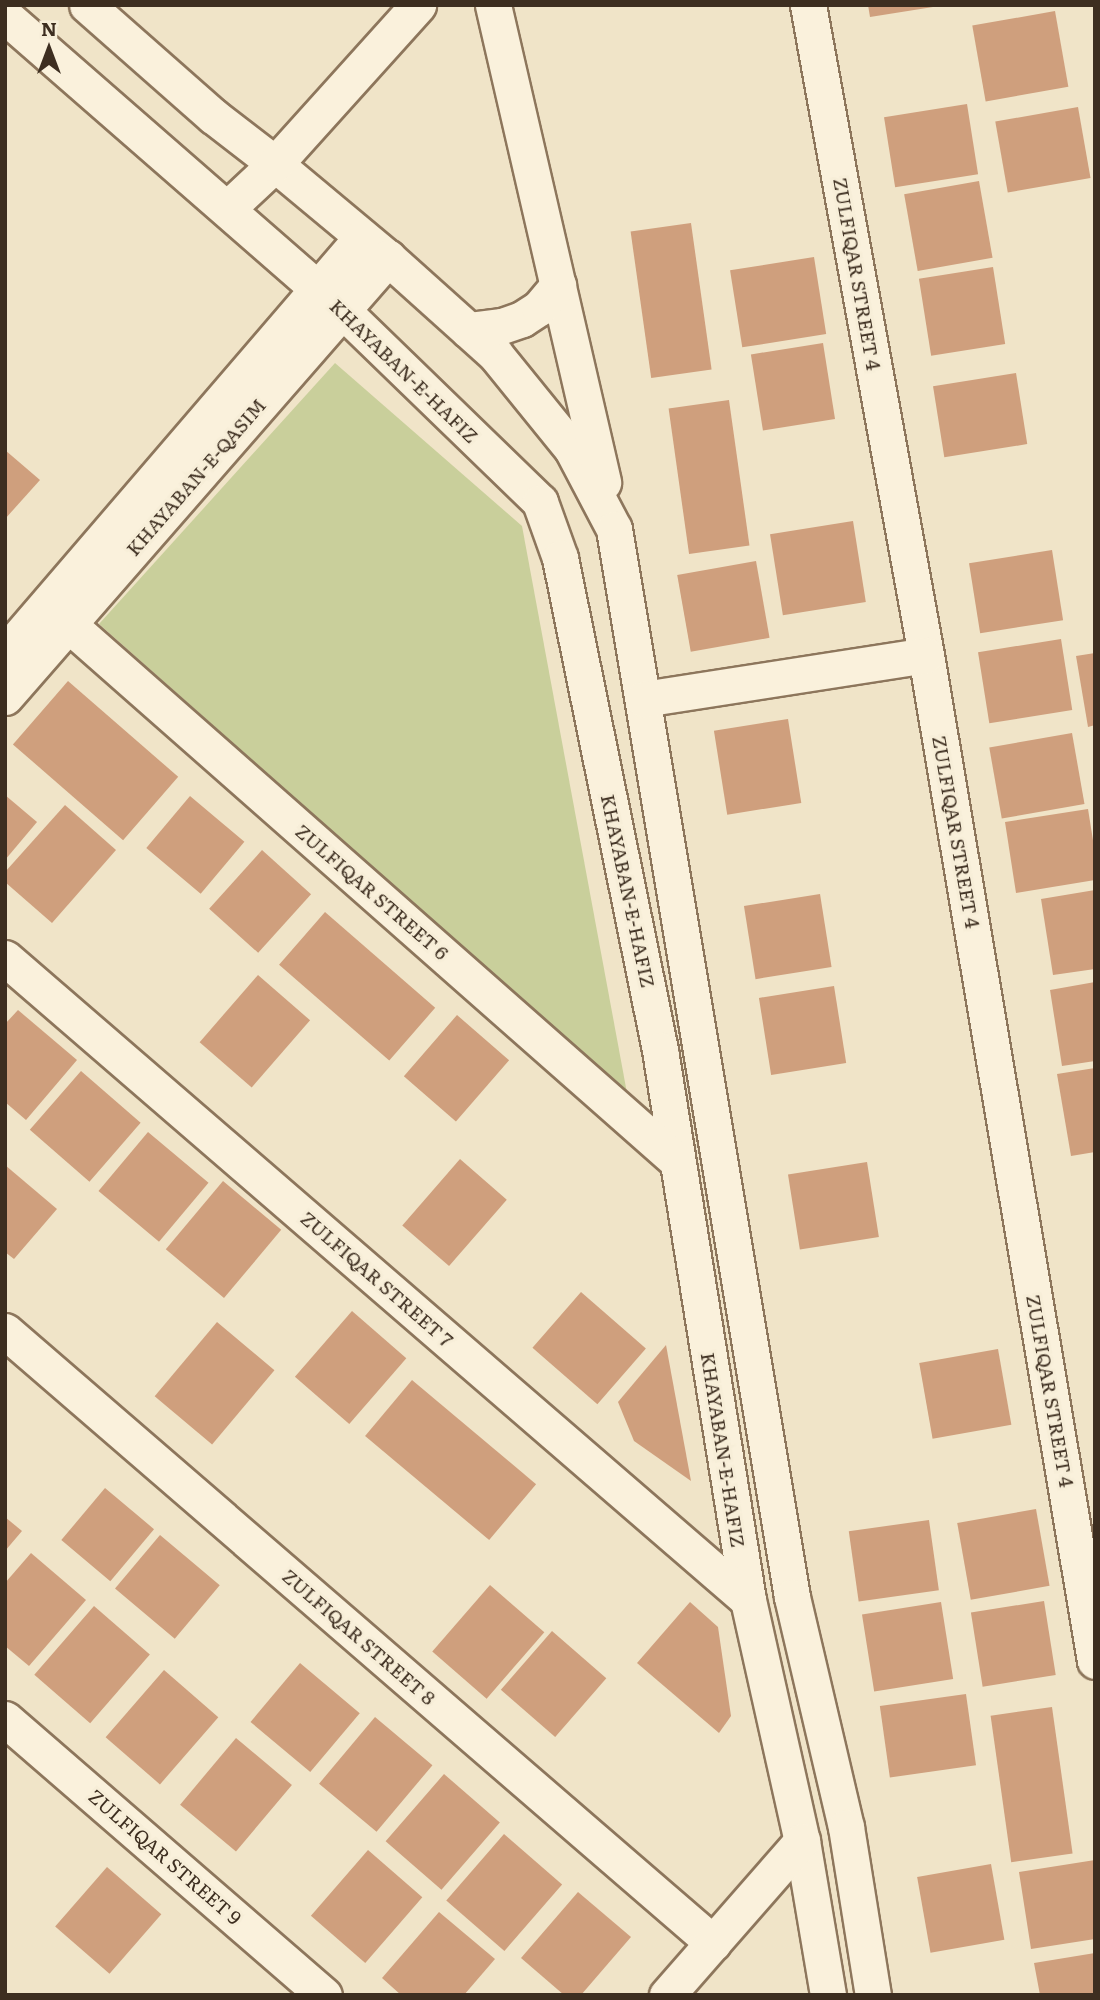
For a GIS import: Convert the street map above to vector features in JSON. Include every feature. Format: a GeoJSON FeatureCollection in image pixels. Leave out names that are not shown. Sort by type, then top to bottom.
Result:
{"type":"FeatureCollection","features":[{"type":"Feature","properties":{"kind":"street"},"geometry":{"type":"LineString","coordinates":[[87,5],[213,116],[375,247],[495,355],[572,449],[614,529]]}},
{"type":"Feature","properties":{"kind":"street"},"geometry":{"type":"LineString","coordinates":[[228,208],[275,164],[418,5]]}},
{"type":"Feature","properties":{"kind":"street"},"geometry":{"type":"LineString","coordinates":[[493,5],[614,529],[792,1598],[846,1827],[873,1995]]}},
{"type":"Feature","properties":{"kind":"street","name":"ZULFIQAR STREET 4"},"geometry":{"type":"LineString","coordinates":[[808,5],[926,655],[1095,1661]]}},
{"type":"Feature","properties":{"kind":"street","name":"KHAYABAN-E-HAFIZ"},"geometry":{"type":"LineString","coordinates":[[5,16],[329,298],[540,502],[560,558],[660,1050],[748,1600],[802,1842],[828,1995]]}},
{"type":"Feature","properties":{"kind":"street","name":"KHAYABAN-E-QASIM"},"geometry":{"type":"LineString","coordinates":[[5,653],[375,247]]}},
{"type":"Feature","properties":{"kind":"street"},"geometry":{"type":"LineString","coordinates":[[468,330],[502,326],[522,319],[540,308],[558,285]]}},
{"type":"Feature","properties":{"kind":"street","name":"KHAYABAN-E-QASIM"},"geometry":{"type":"LineString","coordinates":[[5,697],[68,624],[329,298]]}},
{"type":"Feature","properties":{"kind":"street","name":"ZULFIQAR STREET 6"},"geometry":{"type":"LineString","coordinates":[[68,624],[676,1160]]}},
{"type":"Feature","properties":{"kind":"street"},"geometry":{"type":"LineString","coordinates":[[643,699],[926,655]]}},
{"type":"Feature","properties":{"kind":"street","name":"ZULFIQAR STREET 7"},"geometry":{"type":"LineString","coordinates":[[5,958],[748,1600]]}},
{"type":"Feature","properties":{"kind":"street","name":"ZULFIQAR STREET 8"},"geometry":{"type":"LineString","coordinates":[[5,1331],[713,1943]]}},
{"type":"Feature","properties":{"kind":"street","name":"ZULFIQAR STREET 9"},"geometry":{"type":"LineString","coordinates":[[5,1719],[324,1995]]}},
{"type":"Feature","properties":{"kind":"street"},"geometry":{"type":"LineString","coordinates":[[667,1995],[802,1842]]}},
{"type":"Feature","properties":{"kind":"green space"},"geometry":{"type":"Polygon","coordinates":[[[335,363],[522,526],[627,1093],[99,624],[335,363]]]}},
{"type":"Feature","properties":{"kind":"building"},"geometry":{"type":"Polygon","coordinates":[[[868,5],[933,5],[933,7],[870,17],[868,5]]]}},
{"type":"Feature","properties":{"kind":"building"},"geometry":{"type":"Polygon","coordinates":[[[1055,11],[1068,87],[986,101],[972,26],[1055,11]]]}},
{"type":"Feature","properties":{"kind":"building"},"geometry":{"type":"Polygon","coordinates":[[[967,104],[978,174],[895,187],[884,117],[967,104]]]}},
{"type":"Feature","properties":{"kind":"building"},"geometry":{"type":"Polygon","coordinates":[[[1078,107],[1091,178],[1008,192],[995,122],[1078,107]]]}},
{"type":"Feature","properties":{"kind":"building"},"geometry":{"type":"Polygon","coordinates":[[[979,181],[993,258],[918,271],[904,194],[979,181]]]}},
{"type":"Feature","properties":{"kind":"building"},"geometry":{"type":"Polygon","coordinates":[[[691,223],[712,370],[651,378],[631,231],[691,223]]]}},
{"type":"Feature","properties":{"kind":"building"},"geometry":{"type":"Polygon","coordinates":[[[814,257],[826,334],[742,347],[730,270],[814,257]]]}},
{"type":"Feature","properties":{"kind":"building"},"geometry":{"type":"Polygon","coordinates":[[[993,267],[1005,344],[931,356],[919,279],[993,267]]]}},
{"type":"Feature","properties":{"kind":"building"},"geometry":{"type":"Polygon","coordinates":[[[823,343],[835,419],[763,430],[751,354],[823,343]]]}},
{"type":"Feature","properties":{"kind":"building"},"geometry":{"type":"Polygon","coordinates":[[[1016,373],[1027,444],[944,457],[933,386],[1016,373]]]}},
{"type":"Feature","properties":{"kind":"building"},"geometry":{"type":"Polygon","coordinates":[[[729,400],[749,546],[689,554],[669,408],[729,400]]]}},
{"type":"Feature","properties":{"kind":"building"},"geometry":{"type":"Polygon","coordinates":[[[5,450],[40,480],[5,519],[5,450]]]}},
{"type":"Feature","properties":{"kind":"building"},"geometry":{"type":"Polygon","coordinates":[[[853,521],[866,602],[783,615],[770,534],[853,521]]]}},
{"type":"Feature","properties":{"kind":"building"},"geometry":{"type":"Polygon","coordinates":[[[1052,550],[1063,620],[980,633],[969,563],[1052,550]]]}},
{"type":"Feature","properties":{"kind":"building"},"geometry":{"type":"Polygon","coordinates":[[[756,561],[770,638],[691,652],[677,575],[756,561]]]}},
{"type":"Feature","properties":{"kind":"building"},"geometry":{"type":"Polygon","coordinates":[[[1061,639],[1072,710],[989,723],[978,652],[1061,639]]]}},
{"type":"Feature","properties":{"kind":"building"},"geometry":{"type":"Polygon","coordinates":[[[1095,653],[1095,725],[1088,727],[1076,656],[1095,653]]]}},
{"type":"Feature","properties":{"kind":"building"},"geometry":{"type":"Polygon","coordinates":[[[68,681],[178,777],[123,840],[13,744],[68,681]]]}},
{"type":"Feature","properties":{"kind":"building"},"geometry":{"type":"Polygon","coordinates":[[[788,719],[801,803],[727,815],[714,731],[788,719]]]}},
{"type":"Feature","properties":{"kind":"building"},"geometry":{"type":"Polygon","coordinates":[[[1072,733],[1085,804],[1002,818],[989,748],[1072,733]]]}},
{"type":"Feature","properties":{"kind":"building"},"geometry":{"type":"Polygon","coordinates":[[[5,795],[37,822],[5,860],[5,795]]]}},
{"type":"Feature","properties":{"kind":"building"},"geometry":{"type":"Polygon","coordinates":[[[190,796],[244,842],[201,894],[146,848],[190,796]]]}},
{"type":"Feature","properties":{"kind":"building"},"geometry":{"type":"Polygon","coordinates":[[[65,805],[116,850],[52,923],[5,882],[5,872],[65,805]]]}},
{"type":"Feature","properties":{"kind":"building"},"geometry":{"type":"Polygon","coordinates":[[[1088,809],[1095,853],[1095,880],[1016,893],[1005,822],[1088,809]]]}},
{"type":"Feature","properties":{"kind":"building"},"geometry":{"type":"Polygon","coordinates":[[[262,850],[311,894],[258,953],[209,909],[262,850]]]}},
{"type":"Feature","properties":{"kind":"building"},"geometry":{"type":"Polygon","coordinates":[[[1095,890],[1095,969],[1053,975],[1041,899],[1095,890]]]}},
{"type":"Feature","properties":{"kind":"building"},"geometry":{"type":"Polygon","coordinates":[[[820,894],[832,967],[756,979],[744,906],[820,894]]]}},
{"type":"Feature","properties":{"kind":"building"},"geometry":{"type":"Polygon","coordinates":[[[325,912],[435,1008],[389,1061],[279,965],[325,912]]]}},
{"type":"Feature","properties":{"kind":"building"},"geometry":{"type":"Polygon","coordinates":[[[258,975],[310,1020],[252,1087],[200,1042],[258,975]]]}},
{"type":"Feature","properties":{"kind":"building"},"geometry":{"type":"Polygon","coordinates":[[[1095,982],[1095,1061],[1062,1066],[1050,990],[1095,982]]]}},
{"type":"Feature","properties":{"kind":"building"},"geometry":{"type":"Polygon","coordinates":[[[834,986],[846,1063],[771,1075],[759,998],[834,986]]]}},
{"type":"Feature","properties":{"kind":"building"},"geometry":{"type":"Polygon","coordinates":[[[18,1010],[77,1060],[26,1120],[5,1102],[5,1024],[18,1010]]]}},
{"type":"Feature","properties":{"kind":"building"},"geometry":{"type":"Polygon","coordinates":[[[457,1015],[509,1060],[456,1121],[404,1076],[457,1015]]]}},
{"type":"Feature","properties":{"kind":"building"},"geometry":{"type":"Polygon","coordinates":[[[1095,1068],[1095,1152],[1071,1156],[1057,1074],[1095,1068]]]}},
{"type":"Feature","properties":{"kind":"building"},"geometry":{"type":"Polygon","coordinates":[[[81,1071],[141,1123],[89,1182],[30,1130],[81,1071]]]}},
{"type":"Feature","properties":{"kind":"building"},"geometry":{"type":"Polygon","coordinates":[[[148,1132],[209,1183],[159,1242],[99,1191],[148,1132]]]}},
{"type":"Feature","properties":{"kind":"building"},"geometry":{"type":"Polygon","coordinates":[[[460,1159],[507,1200],[449,1266],[402,1225],[460,1159]]]}},
{"type":"Feature","properties":{"kind":"building"},"geometry":{"type":"Polygon","coordinates":[[[867,1162],[879,1237],[800,1250],[788,1175],[867,1162]]]}},
{"type":"Feature","properties":{"kind":"building"},"geometry":{"type":"Polygon","coordinates":[[[5,1165],[57,1209],[14,1259],[5,1252],[5,1165]]]}},
{"type":"Feature","properties":{"kind":"building"},"geometry":{"type":"Polygon","coordinates":[[[223,1181],[281,1230],[224,1298],[166,1249],[223,1181]]]}},
{"type":"Feature","properties":{"kind":"building"},"geometry":{"type":"Polygon","coordinates":[[[581,1292],[646,1348],[597,1404],[532,1348],[581,1292]]]}},
{"type":"Feature","properties":{"kind":"building"},"geometry":{"type":"Polygon","coordinates":[[[352,1311],[406,1358],[349,1424],[295,1377],[352,1311]]]}},
{"type":"Feature","properties":{"kind":"building"},"geometry":{"type":"Polygon","coordinates":[[[217,1322],[274,1370],[212,1445],[155,1396],[217,1322]]]}},
{"type":"Feature","properties":{"kind":"building"},"geometry":{"type":"Polygon","coordinates":[[[666,1345],[691,1481],[634,1441],[618,1402],[666,1345]]]}},
{"type":"Feature","properties":{"kind":"building"},"geometry":{"type":"Polygon","coordinates":[[[998,1349],[1011,1425],[933,1439],[919,1363],[998,1349]]]}},
{"type":"Feature","properties":{"kind":"building"},"geometry":{"type":"Polygon","coordinates":[[[412,1380],[536,1484],[489,1540],[365,1436],[412,1380]]]}},
{"type":"Feature","properties":{"kind":"building"},"geometry":{"type":"Polygon","coordinates":[[[105,1488],[154,1529],[110,1581],[61,1540],[105,1488]]]}},
{"type":"Feature","properties":{"kind":"building"},"geometry":{"type":"Polygon","coordinates":[[[1036,1509],[1050,1586],[971,1600],[957,1523],[1036,1509]]]}},
{"type":"Feature","properties":{"kind":"building"},"geometry":{"type":"Polygon","coordinates":[[[5,1517],[22,1531],[5,1551],[5,1517]]]}},
{"type":"Feature","properties":{"kind":"building"},"geometry":{"type":"Polygon","coordinates":[[[929,1520],[939,1590],[859,1602],[849,1531],[929,1520]]]}},
{"type":"Feature","properties":{"kind":"building"},"geometry":{"type":"Polygon","coordinates":[[[160,1535],[220,1585],[175,1639],[115,1589],[160,1535]]]}},
{"type":"Feature","properties":{"kind":"building"},"geometry":{"type":"Polygon","coordinates":[[[31,1553],[86,1600],[29,1666],[5,1646],[5,1583],[31,1553]]]}},
{"type":"Feature","properties":{"kind":"building"},"geometry":{"type":"Polygon","coordinates":[[[490,1585],[544,1632],[487,1699],[432,1651],[490,1585]]]}},
{"type":"Feature","properties":{"kind":"building"},"geometry":{"type":"Polygon","coordinates":[[[1044,1601],[1056,1675],[983,1687],[971,1613],[1044,1601]]]}},
{"type":"Feature","properties":{"kind":"building"},"geometry":{"type":"Polygon","coordinates":[[[690,1602],[718,1627],[731,1716],[719,1733],[637,1663],[690,1602]]]}},
{"type":"Feature","properties":{"kind":"building"},"geometry":{"type":"Polygon","coordinates":[[[941,1602],[953,1679],[874,1692],[862,1615],[941,1602]]]}},
{"type":"Feature","properties":{"kind":"building"},"geometry":{"type":"Polygon","coordinates":[[[94,1606],[150,1655],[90,1723],[34,1675],[94,1606]]]}},
{"type":"Feature","properties":{"kind":"building"},"geometry":{"type":"Polygon","coordinates":[[[552,1631],[606,1678],[555,1737],[501,1690],[552,1631]]]}},
{"type":"Feature","properties":{"kind":"building"},"geometry":{"type":"Polygon","coordinates":[[[300,1663],[360,1713],[310,1772],[251,1722],[300,1663]]]}},
{"type":"Feature","properties":{"kind":"building"},"geometry":{"type":"Polygon","coordinates":[[[164,1670],[218,1717],[160,1784],[106,1737],[164,1670]]]}},
{"type":"Feature","properties":{"kind":"building"},"geometry":{"type":"Polygon","coordinates":[[[966,1694],[976,1765],[890,1777],[880,1706],[966,1694]]]}},
{"type":"Feature","properties":{"kind":"building"},"geometry":{"type":"Polygon","coordinates":[[[1052,1707],[1073,1854],[1011,1862],[991,1716],[1052,1707]]]}},
{"type":"Feature","properties":{"kind":"building"},"geometry":{"type":"Polygon","coordinates":[[[375,1717],[432,1765],[377,1832],[319,1784],[375,1717]]]}},
{"type":"Feature","properties":{"kind":"building"},"geometry":{"type":"Polygon","coordinates":[[[236,1738],[292,1785],[236,1852],[180,1805],[236,1738]]]}},
{"type":"Feature","properties":{"kind":"building"},"geometry":{"type":"Polygon","coordinates":[[[444,1774],[500,1823],[441,1890],[386,1841],[444,1774]]]}},
{"type":"Feature","properties":{"kind":"building"},"geometry":{"type":"Polygon","coordinates":[[[504,1834],[562,1885],[504,1951],[446,1900],[504,1834]]]}},
{"type":"Feature","properties":{"kind":"building"},"geometry":{"type":"Polygon","coordinates":[[[368,1850],[422,1897],[365,1963],[311,1916],[368,1850]]]}},
{"type":"Feature","properties":{"kind":"building"},"geometry":{"type":"Polygon","coordinates":[[[1095,1860],[1095,1939],[1031,1949],[1019,1872],[1095,1860]]]}},
{"type":"Feature","properties":{"kind":"building"},"geometry":{"type":"Polygon","coordinates":[[[991,1864],[1004,1940],[931,1953],[917,1877],[991,1864]]]}},
{"type":"Feature","properties":{"kind":"building"},"geometry":{"type":"Polygon","coordinates":[[[107,1867],[161,1914],[110,1974],[55,1927],[107,1867]]]}},
{"type":"Feature","properties":{"kind":"building"},"geometry":{"type":"Polygon","coordinates":[[[578,1892],[631,1937],[581,1995],[564,1995],[521,1958],[578,1892]]]}},
{"type":"Feature","properties":{"kind":"building"},"geometry":{"type":"Polygon","coordinates":[[[439,1912],[495,1959],[464,1995],[401,1995],[382,1978],[439,1912]]]}},
{"type":"Feature","properties":{"kind":"building"},"geometry":{"type":"Polygon","coordinates":[[[1095,1953],[1095,1995],[1040,1995],[1034,1963],[1095,1953]]]}}]}
